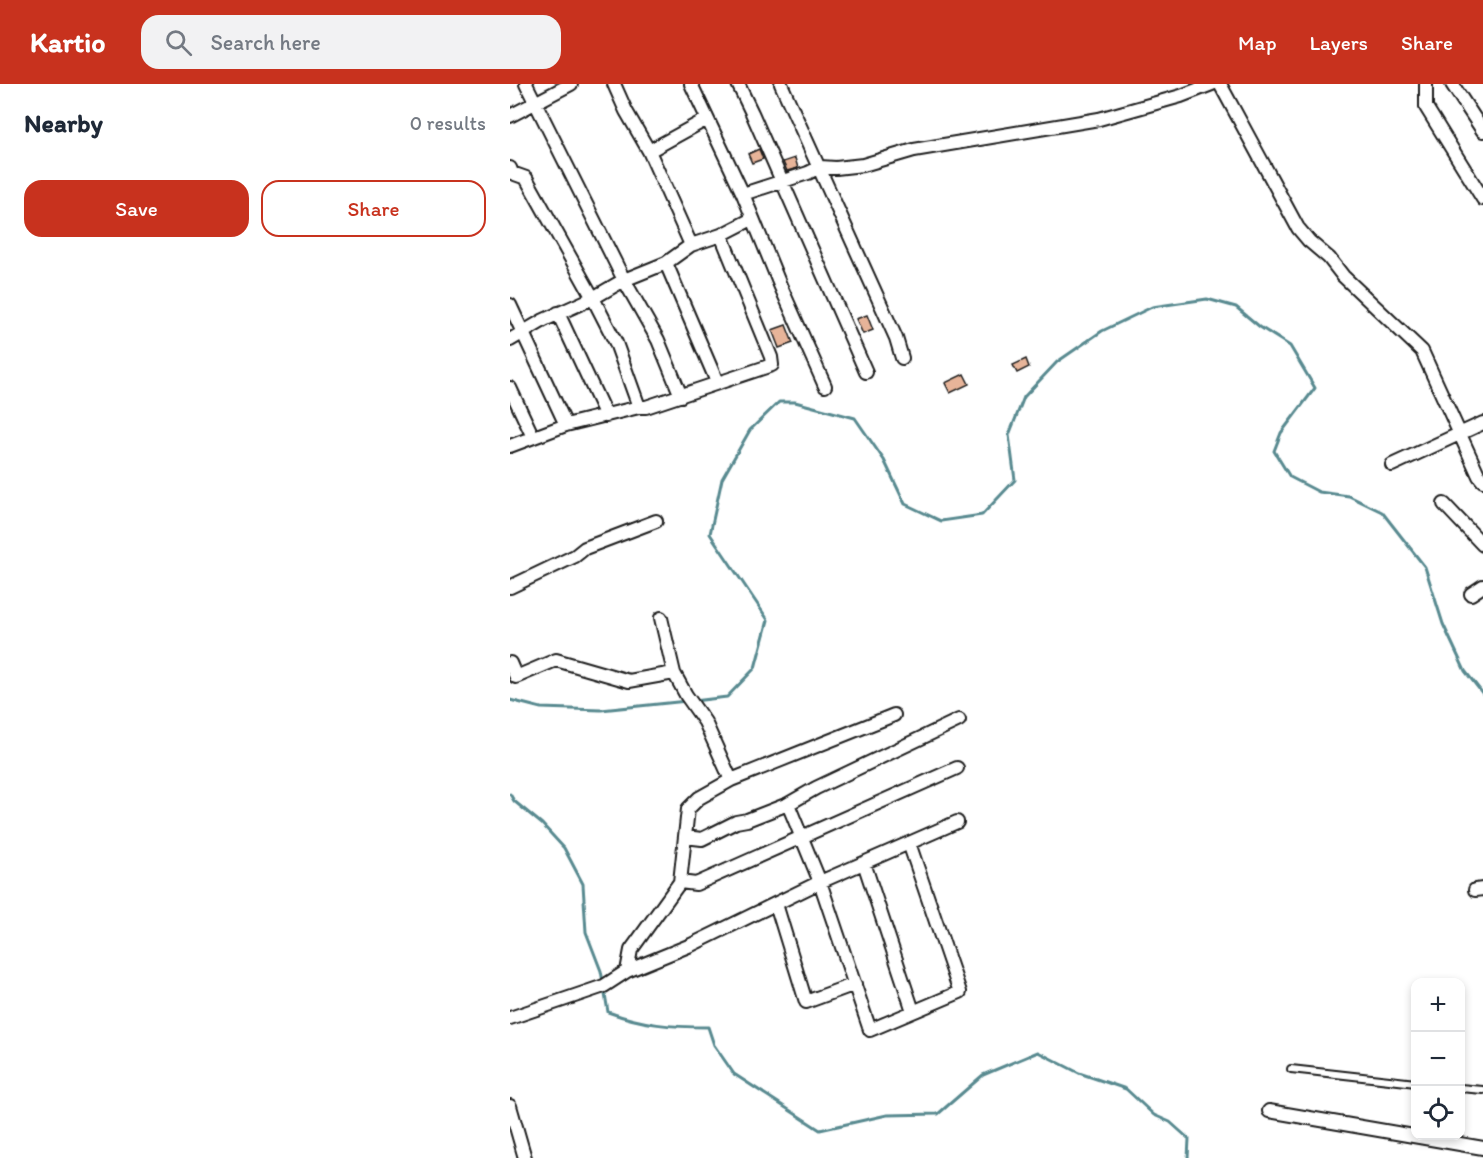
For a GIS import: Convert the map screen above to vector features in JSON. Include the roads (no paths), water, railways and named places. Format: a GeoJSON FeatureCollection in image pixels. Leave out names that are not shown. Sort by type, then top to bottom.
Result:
{"type":"FeatureCollection","features":[{"type":"Feature","properties":{"kind":"street"},"geometry":{"type":"LineString","coordinates":[[525,84],[624,280],[658,340],[681,396]]}},
{"type":"Feature","properties":{"kind":"street"},"geometry":{"type":"LineString","coordinates":[[510,116],[571,84]]}},
{"type":"Feature","properties":{"kind":"street"},"geometry":{"type":"LineString","coordinates":[[614,84],[626,111],[649,151],[691,245]]}},
{"type":"Feature","properties":{"kind":"street"},"geometry":{"type":"LineString","coordinates":[[691,84],[742,194],[825,386]]}},
{"type":"Feature","properties":{"kind":"street"},"geometry":{"type":"LineString","coordinates":[[738,84],[866,372]]}},
{"type":"Feature","properties":{"kind":"street"},"geometry":{"type":"LineString","coordinates":[[781,84],[896,338],[902,358]]}},
{"type":"Feature","properties":{"kind":"street"},"geometry":{"type":"LineString","coordinates":[[742,194],[808,173],[820,166],[836,168],[863,165],[914,150],[1099,119],[1182,96],[1212,84]]}},
{"type":"Feature","properties":{"kind":"street"},"geometry":{"type":"LineString","coordinates":[[1220,84],[1298,228],[1329,258],[1343,276],[1422,351],[1483,481]]}},
{"type":"Feature","properties":{"kind":"street"},"geometry":{"type":"LineString","coordinates":[[1426,84],[1426,107],[1483,199]]}},
{"type":"Feature","properties":{"kind":"street"},"geometry":{"type":"LineString","coordinates":[[1452,84],[1483,131]]}},
{"type":"Feature","properties":{"kind":"street"},"geometry":{"type":"LineString","coordinates":[[649,151],[707,119]]}},
{"type":"Feature","properties":{"kind":"street"},"geometry":{"type":"LineString","coordinates":[[510,168],[512,173],[526,178],[593,298],[616,344],[639,406]]}},
{"type":"Feature","properties":{"kind":"street"},"geometry":{"type":"LineString","coordinates":[[510,340],[624,280],[666,263],[691,245],[721,235],[752,219]]}},
{"type":"Feature","properties":{"kind":"street"},"geometry":{"type":"LineString","coordinates":[[510,446],[566,425],[639,406],[646,407],[772,365],[771,357],[721,235]]}},
{"type":"Feature","properties":{"kind":"street"},"geometry":{"type":"LineString","coordinates":[[666,263],[717,382]]}},
{"type":"Feature","properties":{"kind":"street"},"geometry":{"type":"LineString","coordinates":[[510,304],[566,425]]}},
{"type":"Feature","properties":{"kind":"street"},"geometry":{"type":"LineString","coordinates":[[558,313],[606,416]]}},
{"type":"Feature","properties":{"kind":"street"},"geometry":{"type":"LineString","coordinates":[[510,388],[533,437]]}},
{"type":"Feature","properties":{"kind":"street"},"geometry":{"type":"LineString","coordinates":[[1392,465],[1483,423]]}},
{"type":"Feature","properties":{"kind":"street"},"geometry":{"type":"LineString","coordinates":[[1444,504],[1483,545]]}},
{"type":"Feature","properties":{"kind":"street"},"geometry":{"type":"LineString","coordinates":[[510,587],[575,556],[585,548],[656,521]]}},
{"type":"Feature","properties":{"kind":"street"},"geometry":{"type":"LineString","coordinates":[[1471,594],[1483,586]]}},
{"type":"Feature","properties":{"kind":"street"},"geometry":{"type":"LineString","coordinates":[[661,618],[674,674],[686,696],[705,722],[731,780]]}},
{"type":"Feature","properties":{"kind":"street"},"geometry":{"type":"LineString","coordinates":[[510,663],[516,677],[556,660],[629,681],[674,674]]}},
{"type":"Feature","properties":{"kind":"street"},"geometry":{"type":"LineString","coordinates":[[627,971],[631,950],[680,882],[688,809],[699,798],[731,780],[894,715]]}},
{"type":"Feature","properties":{"kind":"street"},"geometry":{"type":"LineString","coordinates":[[685,837],[702,839],[736,822],[788,804],[816,788],[959,720]]}},
{"type":"Feature","properties":{"kind":"street"},"geometry":{"type":"LineString","coordinates":[[680,882],[696,884],[957,768]]}},
{"type":"Feature","properties":{"kind":"street"},"geometry":{"type":"LineString","coordinates":[[788,804],[820,882],[870,1029],[960,992],[909,843]]}},
{"type":"Feature","properties":{"kind":"street"},"geometry":{"type":"LineString","coordinates":[[510,1018],[603,987],[627,971],[691,945],[820,882],[957,822]]}},
{"type":"Feature","properties":{"kind":"street"},"geometry":{"type":"LineString","coordinates":[[864,863],[913,1011]]}},
{"type":"Feature","properties":{"kind":"street"},"geometry":{"type":"LineString","coordinates":[[776,904],[806,1002],[855,984]]}},
{"type":"Feature","properties":{"kind":"street"},"geometry":{"type":"LineString","coordinates":[[510,1106],[525,1158]]}},
{"type":"Feature","properties":{"kind":"street"},"geometry":{"type":"LineString","coordinates":[[1269,1111],[1483,1148]]}},
{"type":"Feature","properties":{"kind":"lane"},"geometry":{"type":"LineString","coordinates":[[1291,1069],[1411,1082]]}},
{"type":"Feature","properties":{"kind":"lane"},"geometry":{"type":"LineString","coordinates":[[1465,1088],[1483,1090]]}},
{"type":"Feature","properties":{"kind":"waterway"},"geometry":{"type":"LineString","coordinates":[[694,701],[727,697],[755,668],[768,620],[710,534],[722,479],[750,430],[779,402],[795,402],[855,418],[884,460],[905,504],[941,521],[982,515],[1015,480],[1009,435],[1024,397],[1057,362],[1102,331],[1152,307],[1207,299],[1236,307],[1260,327],[1290,346],[1315,388],[1281,433],[1274,451],[1290,477],[1319,492],[1349,496],[1382,512],[1425,567],[1443,624],[1465,671],[1483,694]]}},
{"type":"Feature","properties":{"kind":"waterway"},"geometry":{"type":"LineString","coordinates":[[510,700],[541,708],[601,710],[687,701]]}},
{"type":"Feature","properties":{"kind":"waterway"},"geometry":{"type":"LineString","coordinates":[[510,794],[514,801],[542,824],[564,848],[583,884],[586,932],[603,982]]}},
{"type":"Feature","properties":{"kind":"waterway"},"geometry":{"type":"LineString","coordinates":[[604,988],[608,1012],[633,1020],[657,1024],[708,1027],[714,1045],[734,1074],[820,1130],[887,1115],[938,1114],[983,1075],[1038,1052],[1079,1073],[1126,1089],[1154,1115],[1170,1122],[1189,1139],[1188,1158]]}}]}
